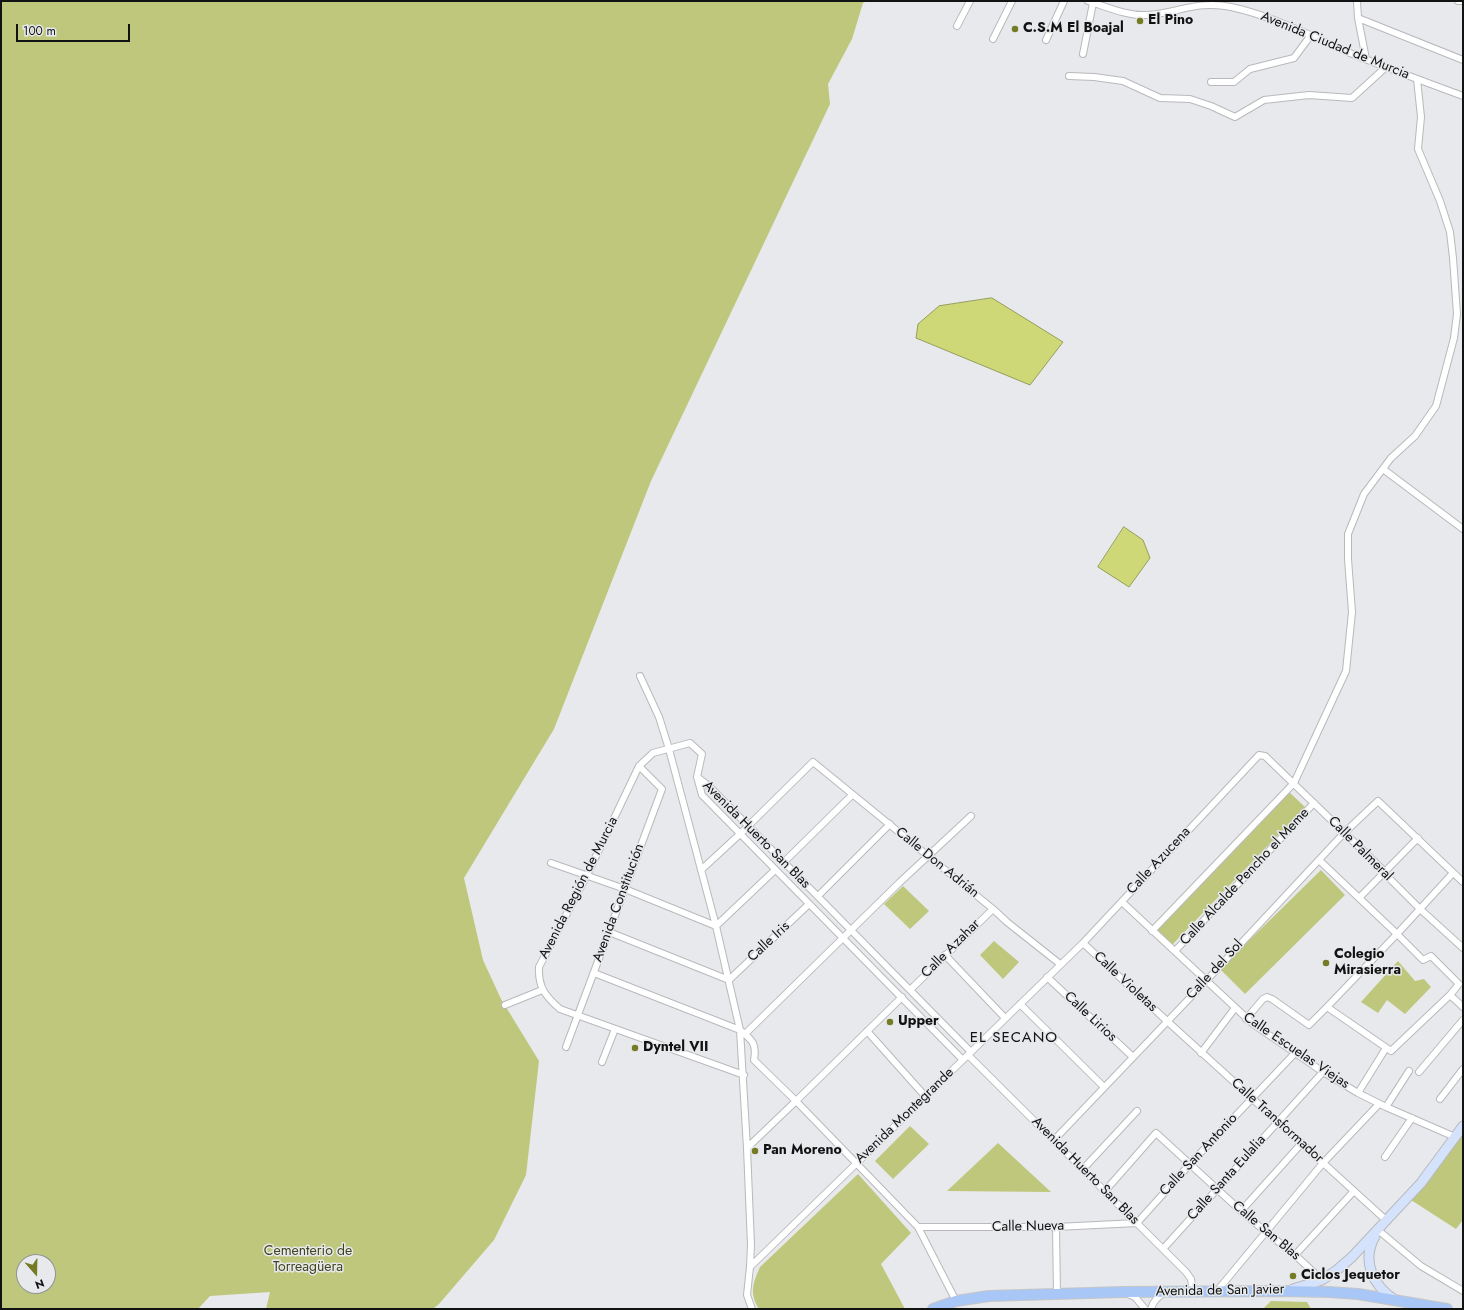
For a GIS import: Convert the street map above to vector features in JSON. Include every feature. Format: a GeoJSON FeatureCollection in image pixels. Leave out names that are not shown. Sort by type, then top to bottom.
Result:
{"type":"FeatureCollection","features":[{"type":"Feature","properties":{"kind":"main road","name":"Avenida de San Javier"},"geometry":{"type":"LineString","coordinates":[[933,1309],[956,1301],[989,1296],[1123,1292],[1283,1291],[1297,1289],[1322,1280],[1344,1265],[1387,1221],[1421,1183],[1463,1126]]}},
{"type":"Feature","properties":{"kind":"main road"},"geometry":{"type":"LineString","coordinates":[[1378,1230],[1370,1249],[1370,1267],[1373,1276],[1381,1289],[1397,1300]]}},
{"type":"Feature","properties":{"kind":"main road"},"geometry":{"type":"LineString","coordinates":[[1321,1292],[1318,1287],[1322,1280]]}},
{"type":"Feature","properties":{"kind":"main road"},"geometry":{"type":"LineString","coordinates":[[1283,1291],[1358,1294],[1447,1309]]}},
{"type":"Feature","properties":{"kind":"street"},"geometry":{"type":"LineString","coordinates":[[957,26],[970,1]]}},
{"type":"Feature","properties":{"kind":"street"},"geometry":{"type":"LineString","coordinates":[[993,39],[1012,1]]}},
{"type":"Feature","properties":{"kind":"street"},"geometry":{"type":"LineString","coordinates":[[1046,40],[1064,1]]}},
{"type":"Feature","properties":{"kind":"street"},"geometry":{"type":"LineString","coordinates":[[1357,1],[1358,18],[1366,59]]}},
{"type":"Feature","properties":{"kind":"street"},"geometry":{"type":"LineString","coordinates":[[1083,54],[1090,2]]}},
{"type":"Feature","properties":{"kind":"street","name":"Avenida Ciudad de Murcia"},"geometry":{"type":"LineString","coordinates":[[1090,2],[1118,11],[1139,15],[1159,14],[1200,5],[1220,5],[1261,15],[1366,59],[1463,96]]}},
{"type":"Feature","properties":{"kind":"street"},"geometry":{"type":"LineString","coordinates":[[1358,18],[1463,60]]}},
{"type":"Feature","properties":{"kind":"street"},"geometry":{"type":"LineString","coordinates":[[1211,82],[1234,82],[1250,69],[1294,58],[1311,35]]}},
{"type":"Feature","properties":{"kind":"street"},"geometry":{"type":"LineString","coordinates":[[1069,76],[1123,81],[1160,98],[1190,99],[1235,117],[1264,100],[1309,95],[1352,98],[1386,67]]}},
{"type":"Feature","properties":{"kind":"street"},"geometry":{"type":"LineString","coordinates":[[1152,931],[1294,783],[1346,671],[1352,612],[1348,559],[1348,534],[1364,494],[1391,458],[1415,436],[1436,406],[1454,338],[1457,314],[1454,258],[1450,232],[1440,201],[1418,149],[1421,117],[1417,79]]}},
{"type":"Feature","properties":{"kind":"street"},"geometry":{"type":"LineString","coordinates":[[1383,469],[1463,529]]}},
{"type":"Feature","properties":{"kind":"street"},"geometry":{"type":"LineString","coordinates":[[640,676],[659,717],[669,749],[716,926],[740,1030],[744,1075],[747,1148],[750,1267],[747,1295],[752,1309]]}},
{"type":"Feature","properties":{"kind":"street","name":"Avenida Región de Murcia"},"geometry":{"type":"LineString","coordinates":[[542,990],[539,977],[539,966],[587,875],[639,766],[653,753],[690,743],[702,754],[696,777]]}},
{"type":"Feature","properties":{"kind":"street","name":"Calle Palmeral"},"geometry":{"type":"LineString","coordinates":[[1256,757],[1262,754],[1265,756],[1420,909],[1463,948]]}},
{"type":"Feature","properties":{"kind":"street","name":"Calle Azucena"},"geometry":{"type":"LineString","coordinates":[[1060,964],[1122,902],[1256,757]]}},
{"type":"Feature","properties":{"kind":"street","name":"Calle Don Adrián"},"geometry":{"type":"LineString","coordinates":[[748,826],[813,762],[1060,964]]}},
{"type":"Feature","properties":{"kind":"street","name":"Avenida Constitución"},"geometry":{"type":"LineString","coordinates":[[566,1047],[662,789],[639,766]]}},
{"type":"Feature","properties":{"kind":"street","name":"Avenida Huerto San Blas"},"geometry":{"type":"LineString","coordinates":[[696,777],[710,787],[818,896],[1054,1140],[1186,1272],[1192,1284],[1193,1292]]}},
{"type":"Feature","properties":{"kind":"street","name":"Avenida Huerto San Blas"},"geometry":{"type":"LineString","coordinates":[[696,777],[702,794],[963,1060]]}},
{"type":"Feature","properties":{"kind":"street"},"geometry":{"type":"LineString","coordinates":[[784,862],[852,795]]}},
{"type":"Feature","properties":{"kind":"street","name":"Calle del Sol"},"geometry":{"type":"LineString","coordinates":[[1054,1140],[1206,981],[1344,833],[1378,801],[1418,838]]}},
{"type":"Feature","properties":{"kind":"street","name":"Calle Alcalde Pencho el Meme"},"geometry":{"type":"LineString","coordinates":[[1174,951],[1314,803]]}},
{"type":"Feature","properties":{"kind":"street"},"geometry":{"type":"LineString","coordinates":[[745,1034],[851,930],[971,816]]}},
{"type":"Feature","properties":{"kind":"street"},"geometry":{"type":"LineString","coordinates":[[818,896],[890,824]]}},
{"type":"Feature","properties":{"kind":"street"},"geometry":{"type":"LineString","coordinates":[[701,870],[748,826]]}},
{"type":"Feature","properties":{"kind":"street"},"geometry":{"type":"LineString","coordinates":[[1359,898],[1418,838],[1463,882]]}},
{"type":"Feature","properties":{"kind":"street"},"geometry":{"type":"LineString","coordinates":[[1319,860],[1423,960],[1431,956],[1461,981],[1450,995],[1389,1049],[1358,1092]]}},
{"type":"Feature","properties":{"kind":"street"},"geometry":{"type":"LineString","coordinates":[[551,863],[625,889],[716,926]]}},
{"type":"Feature","properties":{"kind":"street"},"geometry":{"type":"LineString","coordinates":[[716,926],[776,870]]}},
{"type":"Feature","properties":{"kind":"street"},"geometry":{"type":"LineString","coordinates":[[1246,1019],[1263,999],[1267,997],[1309,1025],[1397,934],[1453,873]]}},
{"type":"Feature","properties":{"kind":"street","name":"Calle Escuelas Viejas"},"geometry":{"type":"LineString","coordinates":[[1122,902],[1246,1019],[1323,1072],[1379,1104],[1456,1137]]}},
{"type":"Feature","properties":{"kind":"street","name":"Calle Iris"},"geometry":{"type":"LineString","coordinates":[[729,980],[809,904]]}},
{"type":"Feature","properties":{"kind":"street","name":"Calle Azahar"},"geometry":{"type":"LineString","coordinates":[[910,990],[993,909]]}},
{"type":"Feature","properties":{"kind":"street"},"geometry":{"type":"LineString","coordinates":[[609,932],[729,980]]}},
{"type":"Feature","properties":{"kind":"street","name":"Calle Violetas"},"geometry":{"type":"LineString","coordinates":[[1082,943],[1167,1022]]}},
{"type":"Feature","properties":{"kind":"street"},"geometry":{"type":"LineString","coordinates":[[945,955],[1005,1018]]}},
{"type":"Feature","properties":{"kind":"street","name":"Avenida Montegrande"},"geometry":{"type":"LineString","coordinates":[[750,1267],[1060,964]]}},
{"type":"Feature","properties":{"kind":"street"},"geometry":{"type":"LineString","coordinates":[[594,973],[740,1030],[753,1041],[756,1049],[754,1060],[796,1101],[918,1227],[956,1301]]}},
{"type":"Feature","properties":{"kind":"street","name":"Calle Lirios"},"geometry":{"type":"LineString","coordinates":[[1047,977],[1133,1057]]}},
{"type":"Feature","properties":{"kind":"street"},"geometry":{"type":"LineString","coordinates":[[505,1005],[542,990],[560,1009],[744,1075]]}},
{"type":"Feature","properties":{"kind":"street"},"geometry":{"type":"LineString","coordinates":[[1450,995],[1463,1008]]}},
{"type":"Feature","properties":{"kind":"street"},"geometry":{"type":"LineString","coordinates":[[747,1148],[902,997]]}},
{"type":"Feature","properties":{"kind":"street"},"geometry":{"type":"LineString","coordinates":[[1020,1004],[1104,1087]]}},
{"type":"Feature","properties":{"kind":"street"},"geometry":{"type":"LineString","coordinates":[[1327,1007],[1389,1049]]}},
{"type":"Feature","properties":{"kind":"street"},"geometry":{"type":"LineString","coordinates":[[1201,1053],[1235,1008]]}},
{"type":"Feature","properties":{"kind":"street"},"geometry":{"type":"LineString","coordinates":[[1419,1072],[1463,1020]]}},
{"type":"Feature","properties":{"kind":"street","name":"Calle Transformador"},"geometry":{"type":"LineString","coordinates":[[1167,1022],[1387,1221]]}},
{"type":"Feature","properties":{"kind":"street"},"geometry":{"type":"LineString","coordinates":[[602,1062],[615,1029]]}},
{"type":"Feature","properties":{"kind":"street"},"geometry":{"type":"LineString","coordinates":[[867,1031],[925,1096]]}},
{"type":"Feature","properties":{"kind":"street","name":"Calle San Antonio"},"geometry":{"type":"LineString","coordinates":[[1137,1223],[1190,1164],[1295,1053]]}},
{"type":"Feature","properties":{"kind":"street"},"geometry":{"type":"LineString","coordinates":[[1440,1099],[1463,1069]]}},
{"type":"Feature","properties":{"kind":"street"},"geometry":{"type":"LineString","coordinates":[[1386,1107],[1409,1071]]}},
{"type":"Feature","properties":{"kind":"street","name":"Calle Santa Eulalia"},"geometry":{"type":"LineString","coordinates":[[1163,1249],[1323,1072]]}},
{"type":"Feature","properties":{"kind":"street"},"geometry":{"type":"LineString","coordinates":[[1217,1291],[1323,1163],[1379,1104]]}},
{"type":"Feature","properties":{"kind":"street"},"geometry":{"type":"LineString","coordinates":[[1083,1169],[1137,1111]]}},
{"type":"Feature","properties":{"kind":"street"},"geometry":{"type":"LineString","coordinates":[[1385,1157],[1412,1118]]}},
{"type":"Feature","properties":{"kind":"street","name":"Calle San Blas"},"geometry":{"type":"LineString","coordinates":[[1105,1191],[1156,1133],[1241,1211],[1295,1255],[1322,1280]]}},
{"type":"Feature","properties":{"kind":"street"},"geometry":{"type":"LineString","coordinates":[[1241,1211],[1301,1144]]}},
{"type":"Feature","properties":{"kind":"street"},"geometry":{"type":"LineString","coordinates":[[1295,1255],[1354,1191]]}},
{"type":"Feature","properties":{"kind":"street","name":"Calle Nueva"},"geometry":{"type":"LineString","coordinates":[[918,1227],[1056,1227],[1137,1223]]}},
{"type":"Feature","properties":{"kind":"street"},"geometry":{"type":"LineString","coordinates":[[1056,1227],[1057,1294]]}},
{"type":"Feature","properties":{"kind":"street"},"geometry":{"type":"LineString","coordinates":[[1378,1230],[1421,1266],[1463,1291]]}},
{"type":"Feature","properties":{"kind":"street"},"geometry":{"type":"LineString","coordinates":[[1123,1292],[1135,1297],[1145,1309]]}},
{"type":"Feature","properties":{"kind":"street"},"geometry":{"type":"LineString","coordinates":[[1151,1309],[1152,1303],[1165,1292]]}},
{"type":"Feature","properties":{"kind":"green space","name":"Cementerio de Torreagüera"},"geometry":{"type":"Polygon","coordinates":[[[1,1],[867,1],[863,3],[852,39],[828,84],[830,104],[651,481],[554,729],[464,878],[483,960],[501,999],[539,1061],[526,1175],[494,1240],[433,1309],[266,1309],[270,1292],[210,1296],[198,1309],[1,1309],[1,1]]]}},
{"type":"Feature","properties":{"kind":"green space"},"geometry":{"type":"Polygon","coordinates":[[[1289,792],[1305,807],[1171,946],[1155,931],[1289,792]]]}},
{"type":"Feature","properties":{"kind":"green space"},"geometry":{"type":"Polygon","coordinates":[[[1321,870],[1345,895],[1245,994],[1220,969],[1321,870]]]}},
{"type":"Feature","properties":{"kind":"green space"},"geometry":{"type":"Polygon","coordinates":[[[903,886],[929,911],[910,929],[884,904],[903,886]]]}},
{"type":"Feature","properties":{"kind":"green space"},"geometry":{"type":"Polygon","coordinates":[[[994,941],[1019,962],[1003,979],[980,955],[994,941]]]}},
{"type":"Feature","properties":{"kind":"green space"},"geometry":{"type":"Polygon","coordinates":[[[1398,961],[1415,981],[1424,979],[1431,987],[1405,1014],[1387,1000],[1378,1013],[1361,1002],[1398,961]]]}},
{"type":"Feature","properties":{"kind":"green space"},"geometry":{"type":"Polygon","coordinates":[[[910,1126],[929,1144],[893,1179],[875,1161],[910,1126]]]}},
{"type":"Feature","properties":{"kind":"green space"},"geometry":{"type":"Polygon","coordinates":[[[1463,1126],[1463,1220],[1456,1229],[1408,1198],[1463,1126]]]}},
{"type":"Feature","properties":{"kind":"green space"},"geometry":{"type":"Polygon","coordinates":[[[998,1143],[1051,1192],[947,1191],[998,1143]]]}},
{"type":"Feature","properties":{"kind":"green space"},"geometry":{"type":"Polygon","coordinates":[[[858,1174],[911,1233],[881,1264],[905,1309],[759,1309],[754,1298],[753,1288],[755,1278],[760,1267],[858,1174]]]}},
{"type":"Feature","properties":{"kind":"green space"},"geometry":{"type":"Polygon","coordinates":[[[1271,1301],[1307,1302],[1311,1309],[1263,1309],[1271,1301]]]}},
{"type":"Feature","properties":{"kind":"shaded area"},"geometry":{"type":"Polygon","coordinates":[[[992,298],[1063,342],[1030,385],[916,338],[918,324],[939,306],[992,298]]]}},
{"type":"Feature","properties":{"kind":"shaded area"},"geometry":{"type":"Polygon","coordinates":[[[1124,527],[1143,540],[1150,558],[1129,587],[1098,567],[1124,527]]]}},
{"type":"Feature","properties":{"kind":"place","name":"El Pino"},"geometry":{"type":"Point","coordinates":[1140,21]}},
{"type":"Feature","properties":{"kind":"place","name":"C.S.M El Boajal"},"geometry":{"type":"Point","coordinates":[1015,29]}},
{"type":"Feature","properties":{"kind":"place","name":"Colegio Mirasierra"},"geometry":{"type":"Point","coordinates":[1326,963]}},
{"type":"Feature","properties":{"kind":"place","name":"Upper"},"geometry":{"type":"Point","coordinates":[890,1022]}},
{"type":"Feature","properties":{"kind":"place","name":"Dyntel VII"},"geometry":{"type":"Point","coordinates":[635,1048]}},
{"type":"Feature","properties":{"kind":"place","name":"Pan Moreno"},"geometry":{"type":"Point","coordinates":[755,1151]}},
{"type":"Feature","properties":{"kind":"place","name":"Ciclos Jequetor"},"geometry":{"type":"Point","coordinates":[1293,1276]}},
{"type":"Feature","properties":{"kind":"district","name":"EL SECANO"},"geometry":{"type":"Point","coordinates":[1014,1038]}}]}
